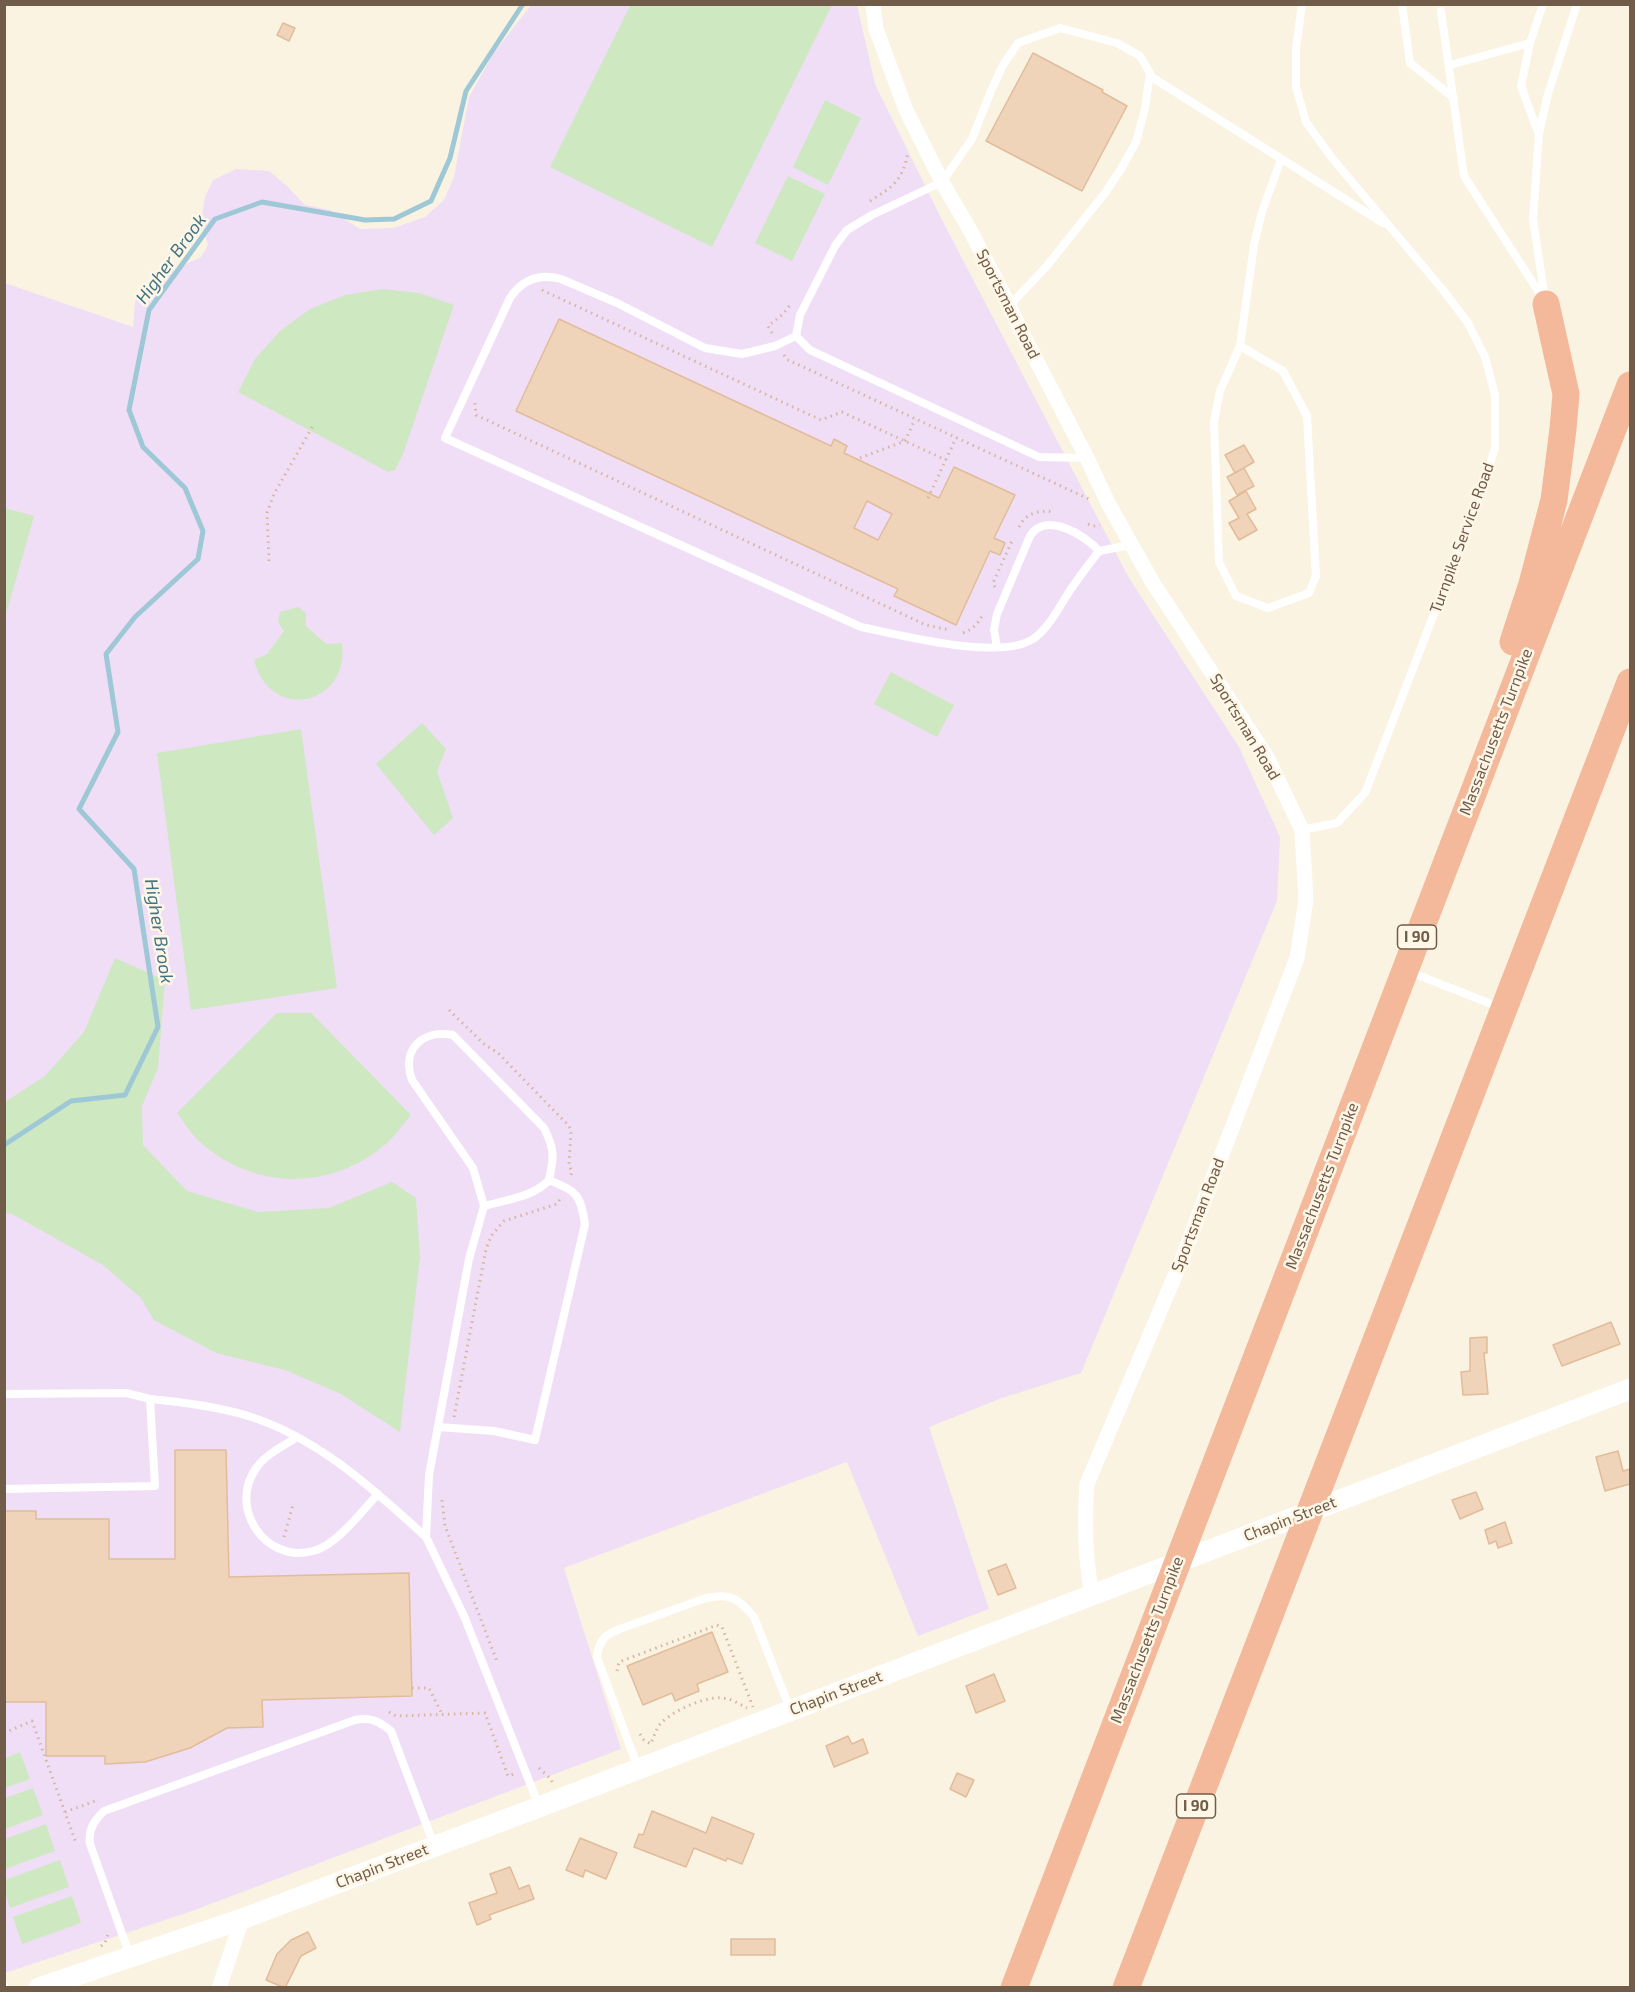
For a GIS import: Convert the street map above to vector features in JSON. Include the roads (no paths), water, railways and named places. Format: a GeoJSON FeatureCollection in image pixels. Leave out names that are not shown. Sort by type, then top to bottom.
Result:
{"type":"FeatureCollection","features":[{"type":"Feature","properties":{"kind":"highway"},"geometry":{"type":"LineString","coordinates":[[1441,873],[1488,718],[1532,585],[1554,500],[1560,465],[1566,394],[1546,304]]}},
{"type":"Feature","properties":{"kind":"highway","name":"Massachusetts Turnpike"},"geometry":{"type":"LineString","coordinates":[[1014,1988],[1630,385]]}},
{"type":"Feature","properties":{"kind":"highway","name":"I 90"},"geometry":{"type":"LineString","coordinates":[[1126,1988],[1630,682]]}},
{"type":"Feature","properties":{"kind":"main road","name":"Chapin Street"},"geometry":{"type":"LineString","coordinates":[[39,1988],[242,1919],[548,1804],[638,1769],[756,1714],[791,1710],[1630,1389]]}},
{"type":"Feature","properties":{"kind":"street","name":"Sportsman Road"},"geometry":{"type":"LineString","coordinates":[[873,4],[876,29],[906,110],[942,182],[970,230],[1108,503],[1153,583],[1267,757],[1302,830],[1306,900],[1297,958],[1182,1259],[1087,1484],[1084,1518],[1088,1575],[1092,1595]]}},
{"type":"Feature","properties":{"kind":"street"},"geometry":{"type":"LineString","coordinates":[[219,1988],[242,1919]]}},
{"type":"Feature","properties":{"kind":"lane","name":"Turnpike Service Road"},"geometry":{"type":"LineString","coordinates":[[1302,4],[1296,48],[1296,87],[1306,122],[1332,158],[1468,323],[1485,357],[1495,395],[1495,448],[1478,500],[1365,794],[1337,823],[1302,830]]}},
{"type":"Feature","properties":{"kind":"lane"},"geometry":{"type":"LineString","coordinates":[[1401,4],[1410,63],[1454,98]]}},
{"type":"Feature","properties":{"kind":"lane"},"geometry":{"type":"LineString","coordinates":[[1539,133],[1521,86],[1530,43],[1543,4]]}},
{"type":"Feature","properties":{"kind":"lane"},"geometry":{"type":"LineString","coordinates":[[1546,304],[1533,219],[1539,133],[1554,74],[1577,4]]}},
{"type":"Feature","properties":{"kind":"lane"},"geometry":{"type":"LineString","coordinates":[[1442,11],[1464,176],[1546,304]]}},
{"type":"Feature","properties":{"kind":"lane"},"geometry":{"type":"LineString","coordinates":[[796,336],[800,315],[835,246],[847,230],[872,215],[942,182],[972,139],[1003,65],[1018,43],[1060,28],[1117,43],[1140,56],[1150,76],[1390,227]]}},
{"type":"Feature","properties":{"kind":"lane"},"geometry":{"type":"LineString","coordinates":[[1450,65],[1530,43]]}},
{"type":"Feature","properties":{"kind":"lane"},"geometry":{"type":"LineString","coordinates":[[1009,306],[1046,267],[1121,169],[1136,142],[1145,109],[1150,76]]}},
{"type":"Feature","properties":{"kind":"lane"},"geometry":{"type":"LineString","coordinates":[[1240,346],[1283,371],[1307,416],[1316,576],[1309,593],[1268,608],[1236,597],[1219,562],[1214,422],[1220,391],[1240,346],[1254,245],[1262,212],[1281,159]]}},
{"type":"Feature","properties":{"kind":"lane"},"geometry":{"type":"LineString","coordinates":[[796,336],[778,345],[742,354],[705,348],[617,303],[561,279],[551,276],[532,279],[515,290],[510,298],[445,438],[861,627],[914,638],[984,648],[1015,646],[1033,639],[1046,626],[1099,550],[1131,545]]}},
{"type":"Feature","properties":{"kind":"lane"},"geometry":{"type":"LineString","coordinates":[[796,336],[810,350],[1040,457],[1087,458]]}},
{"type":"Feature","properties":{"kind":"lane"},"geometry":{"type":"LineString","coordinates":[[997,647],[994,630],[997,614],[1030,536],[1036,528],[1046,524],[1056,525],[1090,540],[1099,550]]}},
{"type":"Feature","properties":{"kind":"lane"},"geometry":{"type":"LineString","coordinates":[[1404,970],[1503,1009]]}},
{"type":"Feature","properties":{"kind":"lane"},"geometry":{"type":"LineString","coordinates":[[426,1537],[429,1475],[470,1259],[484,1206],[473,1167],[412,1080],[407,1068],[410,1053],[419,1040],[432,1034],[453,1035],[544,1128],[553,1145],[553,1162],[549,1180],[543,1188],[484,1206]]}},
{"type":"Feature","properties":{"kind":"lane"},"geometry":{"type":"LineString","coordinates":[[438,1427],[494,1431],[535,1440],[585,1224],[581,1200],[565,1187],[549,1180]]}},
{"type":"Feature","properties":{"kind":"lane"},"geometry":{"type":"LineString","coordinates":[[4,1394],[126,1393],[150,1399],[196,1404],[246,1415],[319,1449],[378,1494],[426,1537],[464,1616],[525,1770],[548,1804]]}},
{"type":"Feature","properties":{"kind":"lane"},"geometry":{"type":"LineString","coordinates":[[4,1489],[155,1486],[150,1399]]}},
{"type":"Feature","properties":{"kind":"lane"},"geometry":{"type":"LineString","coordinates":[[297,1437],[257,1466],[249,1481],[246,1497],[248,1514],[255,1529],[266,1542],[280,1550],[297,1553],[314,1551],[329,1544],[378,1494]]}},
{"type":"Feature","properties":{"kind":"lane"},"geometry":{"type":"LineString","coordinates":[[638,1769],[597,1657],[599,1644],[607,1634],[617,1630],[706,1598],[720,1595],[733,1597],[754,1617],[791,1710]]}},
{"type":"Feature","properties":{"kind":"lane"},"geometry":{"type":"LineString","coordinates":[[130,1957],[90,1844],[92,1824],[104,1811],[365,1718],[375,1720],[391,1731],[435,1846]]}},
{"type":"Feature","properties":{"kind":"waterway","name":"Higher Brook"},"geometry":{"type":"LineString","coordinates":[[4,1145],[71,1101],[125,1095],[158,1027],[134,869],[79,809],[118,732],[106,654],[135,617],[198,559],[203,531],[185,488],[143,447],[129,410],[149,310],[215,219],[262,202],[365,220],[394,219],[431,201],[450,158],[466,91],[523,4]]}}]}
